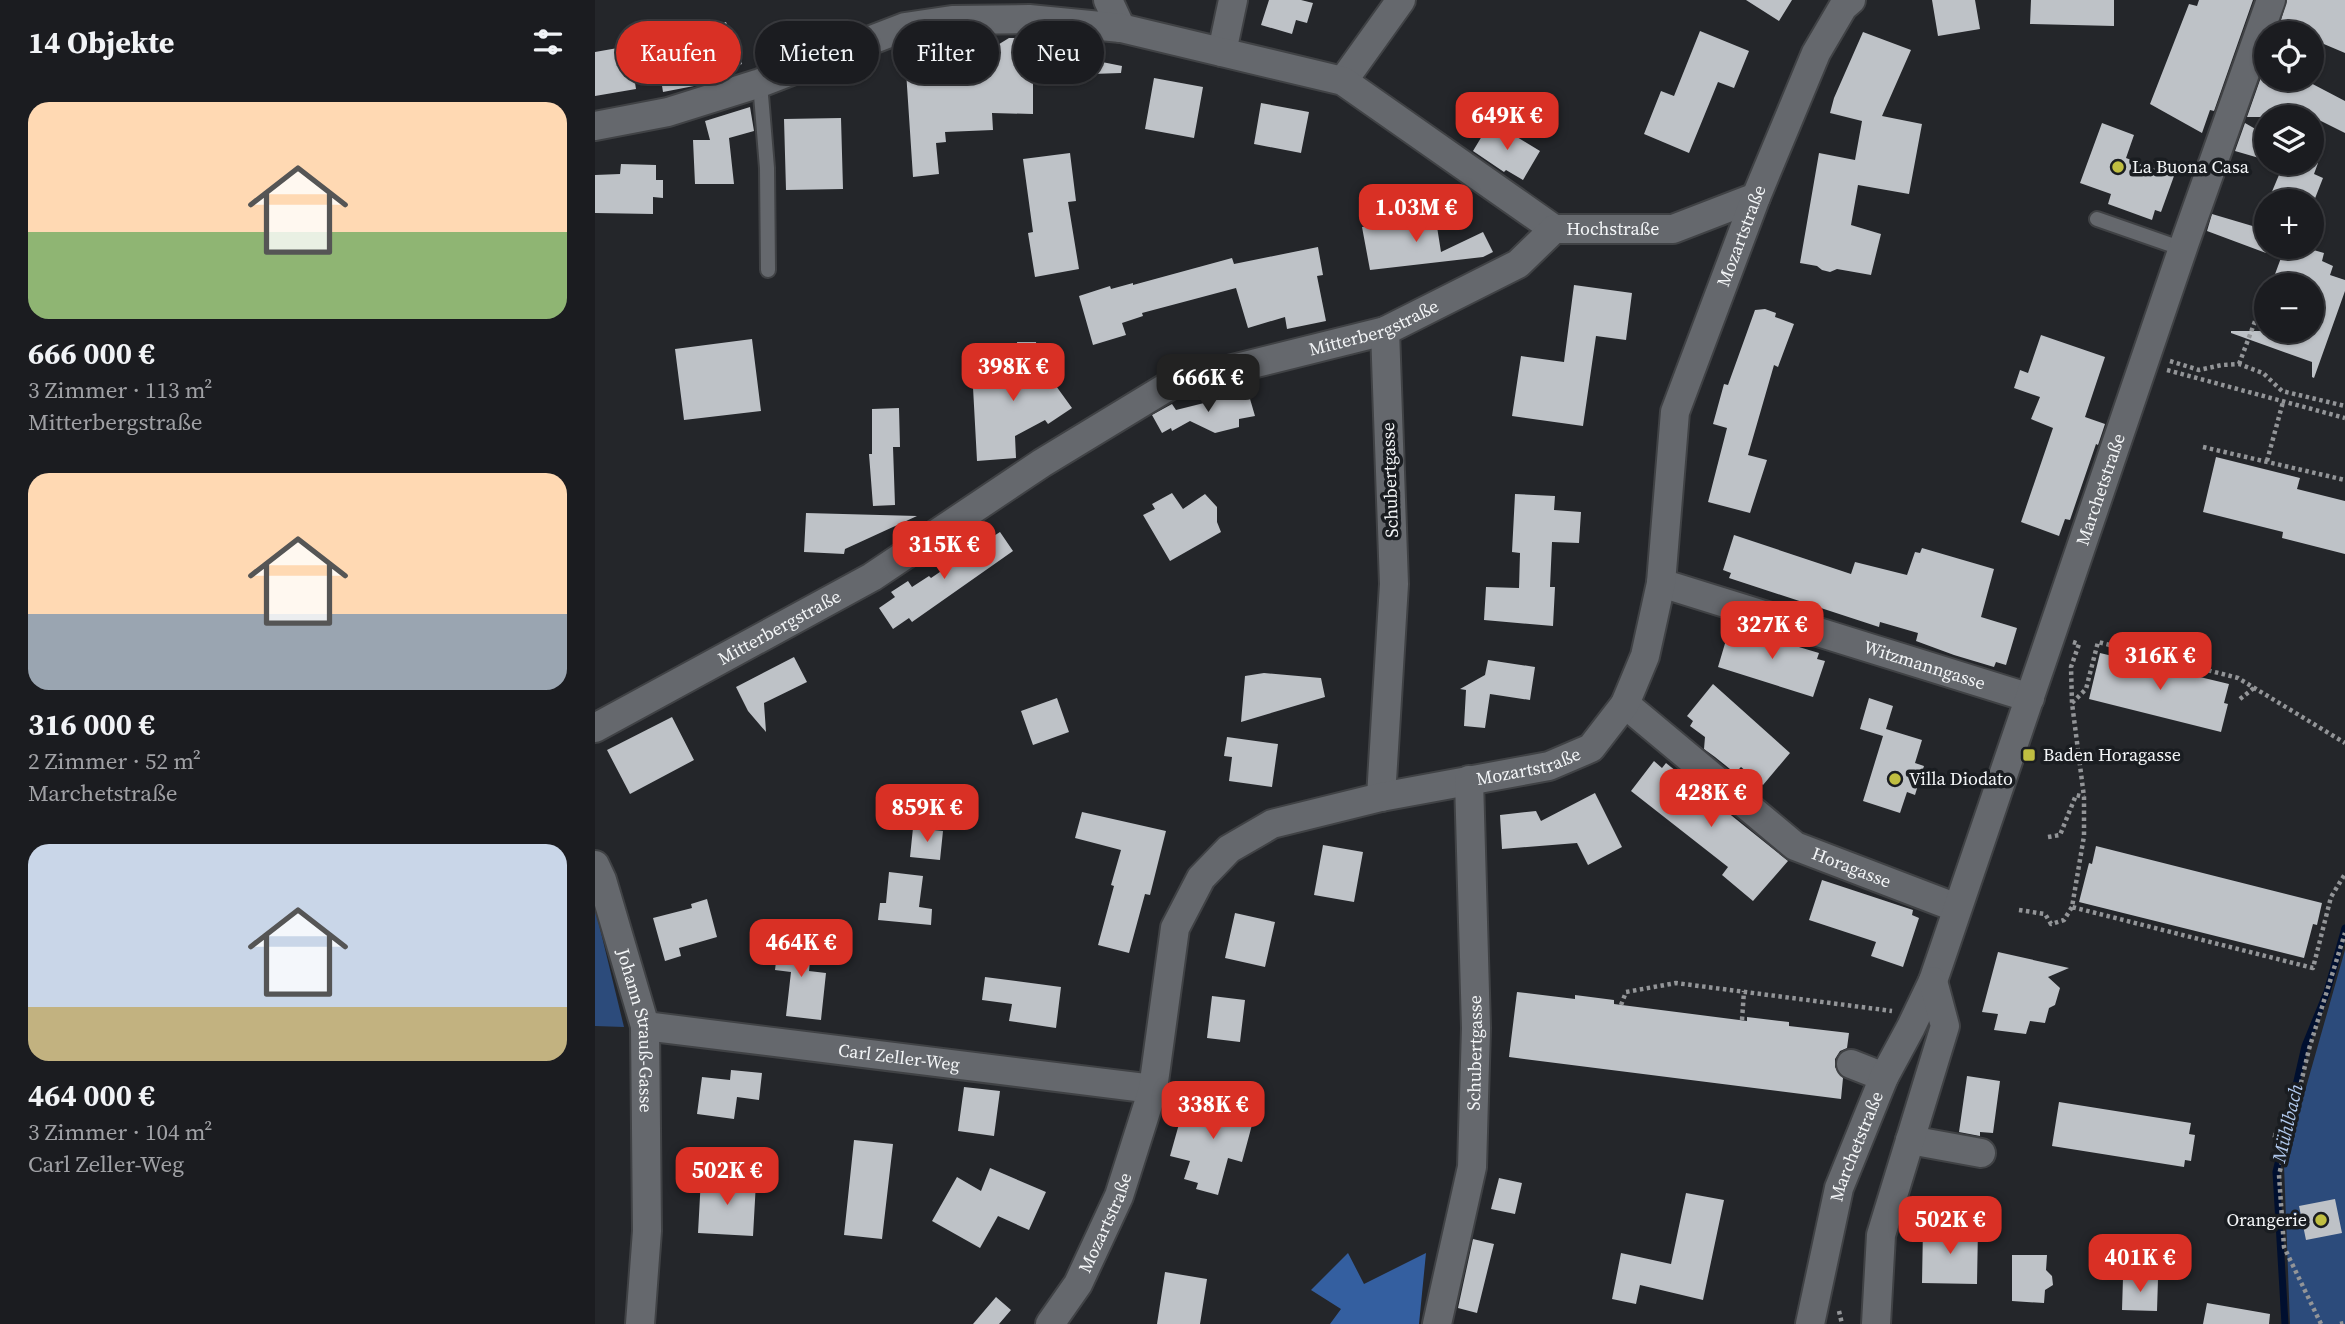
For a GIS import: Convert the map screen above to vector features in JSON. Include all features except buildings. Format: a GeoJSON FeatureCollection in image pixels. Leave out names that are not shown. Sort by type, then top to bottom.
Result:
{"type":"FeatureCollection","features":[{"type":"Feature","properties":{"kind":"street"},"geometry":{"type":"LineString","coordinates":[[1108,0],[1121,28]]}},
{"type":"Feature","properties":{"kind":"street"},"geometry":{"type":"LineString","coordinates":[[1222,52],[1233,0]]}},
{"type":"Feature","properties":{"kind":"street"},"geometry":{"type":"LineString","coordinates":[[1343,82],[1401,0]]}},
{"type":"Feature","properties":{"kind":"street","name":"Mozartstraße"},"geometry":{"type":"LineString","coordinates":[[1050,1324],[1078,1284],[1119,1196],[1153,1089],[1175,928],[1201,878],[1229,849],[1272,824],[1381,797],[1549,766],[1591,748],[1625,704],[1645,656],[1661,583],[1675,412],[1756,197],[1816,53],[1843,7],[1851,0]]}},
{"type":"Feature","properties":{"kind":"street","name":"Marchetstraße"},"geometry":{"type":"LineString","coordinates":[[1809,1324],[1839,1188],[1884,1077],[1933,981],[2271,0]]}},
{"type":"Feature","properties":{"kind":"street","name":"Hochstraße"},"geometry":{"type":"LineString","coordinates":[[879,37],[905,27],[952,20],[1029,19],[1121,28],[1343,82],[1553,229],[1673,229],[1756,197]]}},
{"type":"Feature","properties":{"kind":"street","name":"Hochstraße"},"geometry":{"type":"LineString","coordinates":[[595,127],[668,112],[756,84]]}},
{"type":"Feature","properties":{"kind":"street","name":"Mitterbergstraße"},"geometry":{"type":"LineString","coordinates":[[595,728],[872,577],[1042,463],[1172,384],[1385,331],[1518,264],[1553,229]]}},
{"type":"Feature","properties":{"kind":"street","name":"Schubertgasse"},"geometry":{"type":"LineString","coordinates":[[1381,797],[1394,583],[1385,331]]}},
{"type":"Feature","properties":{"kind":"street","name":"Witzmanngasse"},"geometry":{"type":"LineString","coordinates":[[1661,583],[2030,698]]}},
{"type":"Feature","properties":{"kind":"street","name":"Horagasse"},"geometry":{"type":"LineString","coordinates":[[1625,704],[1795,846],[1957,908]]}},
{"type":"Feature","properties":{"kind":"street","name":"Schubertgasse"},"geometry":{"type":"LineString","coordinates":[[1437,1324],[1472,1167],[1476,1028],[1469,780]]}},
{"type":"Feature","properties":{"kind":"street","name":"Johann Strauß-Gasse"},"geometry":{"type":"LineString","coordinates":[[595,865],[603,880],[645,1027],[647,1231],[640,1324]]}},
{"type":"Feature","properties":{"kind":"street"},"geometry":{"type":"LineString","coordinates":[[1876,1324],[1881,1235],[1945,1026],[1933,981]]}},
{"type":"Feature","properties":{"kind":"street","name":"Carl Zeller-Weg"},"geometry":{"type":"LineString","coordinates":[[645,1027],[1153,1089]]}},
{"type":"Feature","properties":{"kind":"street"},"geometry":{"type":"LineString","coordinates":[[1851,1064],[1884,1077]]}},
{"type":"Feature","properties":{"kind":"street"},"geometry":{"type":"LineString","coordinates":[[1910,1139],[1982,1153]]}},
{"type":"Feature","properties":{"kind":"lane"},"geometry":{"type":"LineString","coordinates":[[759,84],[767,168],[768,270]]}},
{"type":"Feature","properties":{"kind":"lane"},"geometry":{"type":"LineString","coordinates":[[2097,219],[2183,249]]}},
{"type":"Feature","properties":{"kind":"path"},"geometry":{"type":"LineString","coordinates":[[2239,364],[2254,324]]}},
{"type":"Feature","properties":{"kind":"path"},"geometry":{"type":"LineString","coordinates":[[2168,360],[2199,370],[2239,364],[2263,373],[2282,391],[2345,406]]}},
{"type":"Feature","properties":{"kind":"path"},"geometry":{"type":"LineString","coordinates":[[2165,369],[2345,418]]}},
{"type":"Feature","properties":{"kind":"path"},"geometry":{"type":"LineString","coordinates":[[2267,461],[2283,402]]}},
{"type":"Feature","properties":{"kind":"path"},"geometry":{"type":"LineString","coordinates":[[2203,447],[2345,480]]}},
{"type":"Feature","properties":{"kind":"path"},"geometry":{"type":"LineString","coordinates":[[2072,703],[2086,689],[2098,642],[2238,678],[2345,743]]}},
{"type":"Feature","properties":{"kind":"path"},"geometry":{"type":"LineString","coordinates":[[2019,910],[2045,914],[2051,924],[2064,920],[2072,907],[2084,836],[2084,797],[2072,703],[2071,667],[2079,643]]}},
{"type":"Feature","properties":{"kind":"path"},"geometry":{"type":"LineString","coordinates":[[2240,699],[2254,688]]}},
{"type":"Feature","properties":{"kind":"path"},"geometry":{"type":"LineString","coordinates":[[2048,837],[2060,835],[2076,795],[2084,797]]}},
{"type":"Feature","properties":{"kind":"path"},"geometry":{"type":"LineString","coordinates":[[2072,907],[2313,968],[2331,897],[2345,874]]}},
{"type":"Feature","properties":{"kind":"path"},"geometry":{"type":"LineString","coordinates":[[2321,1324],[2284,1247],[2280,1175],[2309,1049],[2345,933]]}},
{"type":"Feature","properties":{"kind":"path"},"geometry":{"type":"LineString","coordinates":[[1621,1005],[1626,992],[1676,983],[1887,1009],[1915,1019]]}},
{"type":"Feature","properties":{"kind":"path"},"geometry":{"type":"LineString","coordinates":[[1742,1020],[1744,991]]}},
{"type":"Feature","properties":{"kind":"path"},"geometry":{"type":"LineString","coordinates":[[2273,1135],[2288,1139]]}},
{"type":"Feature","properties":{"kind":"shaded area"},"geometry":{"type":"Polygon","coordinates":[[[595,908],[624,1027],[595,1026],[595,908]]]}},
{"type":"Feature","properties":{"kind":"shaded area"},"geometry":{"type":"Polygon","coordinates":[[[2345,950],[2345,1324],[2290,1324],[2284,1165],[2345,950]]]}},
{"type":"Feature","properties":{"kind":"shaded area"},"geometry":{"type":"Polygon","coordinates":[[[1348,1253],[1364,1284],[1426,1253],[1419,1324],[1330,1324],[1341,1309],[1311,1290],[1348,1253]]]}},
{"type":"Feature","properties":{"kind":"waterway","name":"Mühlbach"},"geometry":{"type":"LineString","coordinates":[[2285,1324],[2276,1172],[2305,1046],[2327,992],[2345,928]]}},
{"type":"Feature","properties":{"kind":"place","name":"La Buona Casa"},"geometry":{"type":"Point","coordinates":[2118,167]}},
{"type":"Feature","properties":{"kind":"place","name":"Baden Horagasse"},"geometry":{"type":"Point","coordinates":[2029,755]}},
{"type":"Feature","properties":{"kind":"place","name":"Villa Diodato"},"geometry":{"type":"Point","coordinates":[1895,779]}},
{"type":"Feature","properties":{"kind":"place","name":"Orangerie"},"geometry":{"type":"Point","coordinates":[2321,1220]}}]}
